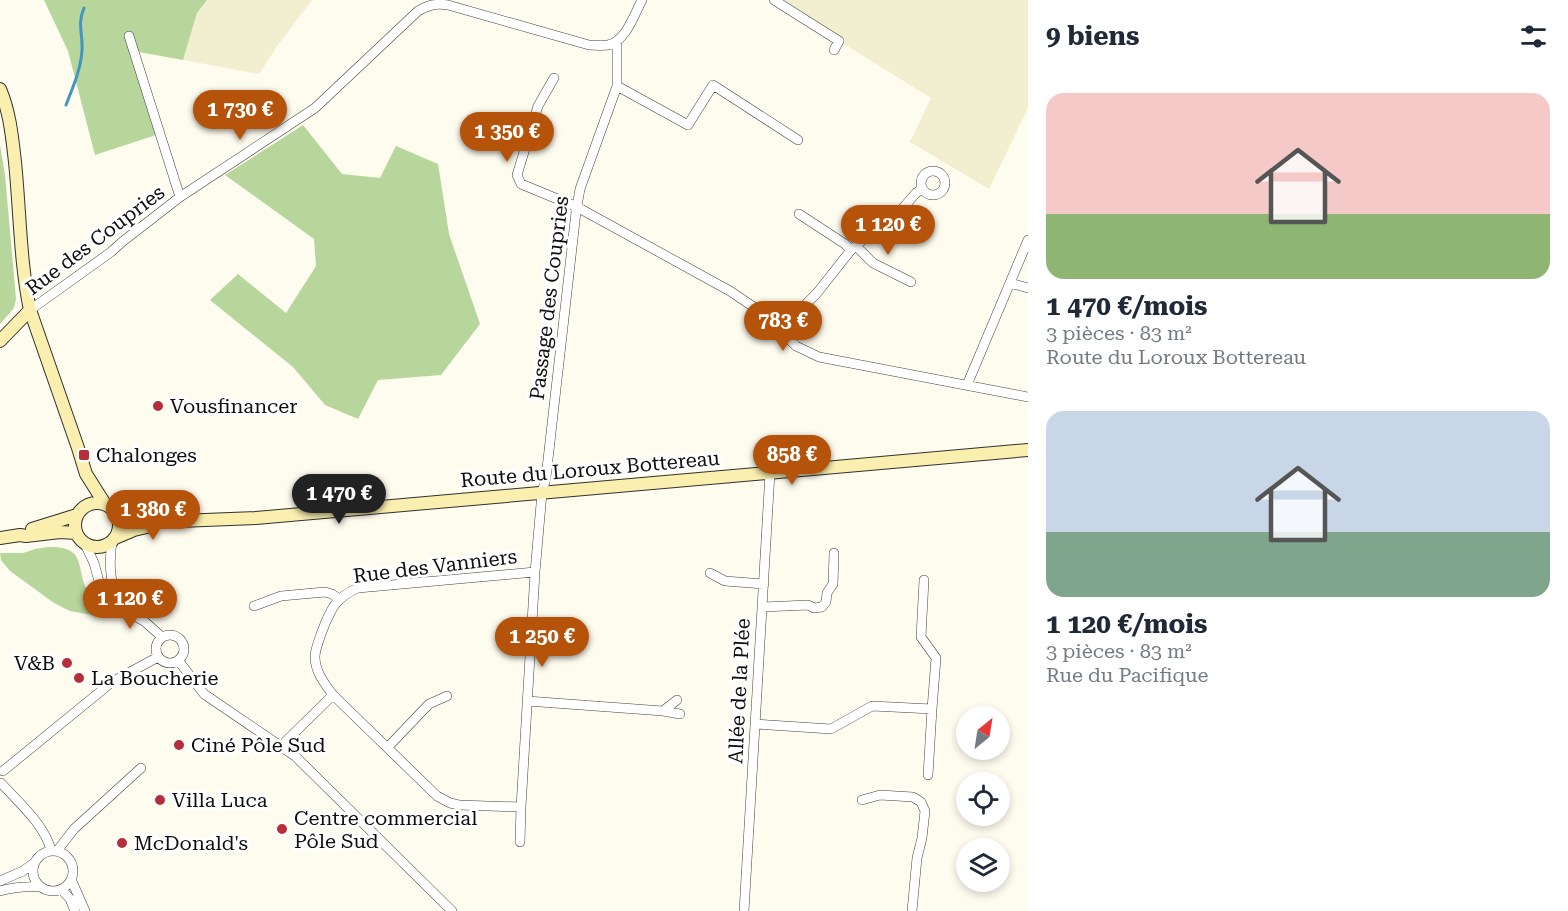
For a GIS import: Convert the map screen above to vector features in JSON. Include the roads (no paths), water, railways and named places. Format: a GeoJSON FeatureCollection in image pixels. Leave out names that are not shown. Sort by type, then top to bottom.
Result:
{"type":"FeatureCollection","features":[{"type":"Feature","properties":{"kind":"main road"},"geometry":{"type":"LineString","coordinates":[[0,89],[10,118],[26,290],[30,310],[86,474],[105,504],[116,514],[119,527],[113,540],[101,547],[90,547],[76,533],[75,520],[85,497],[86,474]]}},
{"type":"Feature","properties":{"kind":"main road"},"geometry":{"type":"LineString","coordinates":[[0,341],[30,310]]}},
{"type":"Feature","properties":{"kind":"main road","name":"Route du Loroux Bottereau"},"geometry":{"type":"LineString","coordinates":[[116,514],[154,522],[256,518],[1028,450]]}},
{"type":"Feature","properties":{"kind":"main road"},"geometry":{"type":"LineString","coordinates":[[20,535],[80,511],[93,503],[105,504]]}},
{"type":"Feature","properties":{"kind":"main road","name":"Route du Loroux Bottereau"},"geometry":{"type":"LineString","coordinates":[[113,540],[134,530],[151,526],[154,522]]}},
{"type":"Feature","properties":{"kind":"main road"},"geometry":{"type":"LineString","coordinates":[[0,538],[60,532],[76,533]]}},
{"type":"Feature","properties":{"kind":"street"},"geometry":{"type":"LineString","coordinates":[[615,42],[622,36],[642,0]]}},
{"type":"Feature","properties":{"kind":"street"},"geometry":{"type":"LineString","coordinates":[[774,0],[839,41],[834,50]]}},
{"type":"Feature","properties":{"kind":"street","name":"Rue des Coupries"},"geometry":{"type":"LineString","coordinates":[[30,310],[111,252],[180,197],[315,108],[426,6],[448,5],[588,45],[615,42]]}},
{"type":"Feature","properties":{"kind":"street","name":"Rue des Coupries"},"geometry":{"type":"LineString","coordinates":[[129,36],[180,197]]}},
{"type":"Feature","properties":{"kind":"street","name":"Passage des Coupries"},"geometry":{"type":"LineString","coordinates":[[520,842],[535,572],[542,493],[546,477],[577,207],[580,189],[617,86],[617,46],[615,42]]}},
{"type":"Feature","properties":{"kind":"street"},"geometry":{"type":"LineString","coordinates":[[554,78],[538,106],[517,175],[521,184],[577,207],[730,291],[761,312],[796,346],[819,357],[1028,397]]}},
{"type":"Feature","properties":{"kind":"street"},"geometry":{"type":"LineString","coordinates":[[617,86],[688,125],[713,85],[798,140]]}},
{"type":"Feature","properties":{"kind":"street"},"geometry":{"type":"LineString","coordinates":[[775,326],[806,304],[853,248],[878,227],[895,217],[922,189]]}},
{"type":"Feature","properties":{"kind":"street"},"geometry":{"type":"LineString","coordinates":[[799,214],[873,263],[911,282]]}},
{"type":"Feature","properties":{"kind":"street"},"geometry":{"type":"LineString","coordinates":[[967,385],[1028,240]]}},
{"type":"Feature","properties":{"kind":"street"},"geometry":{"type":"LineString","coordinates":[[1010,283],[1028,288]]}},
{"type":"Feature","properties":{"kind":"street","name":"Allée de la Plée"},"geometry":{"type":"LineString","coordinates":[[744,911],[770,473]]}},
{"type":"Feature","properties":{"kind":"street"},"geometry":{"type":"LineString","coordinates":[[113,540],[110,562],[115,604]]}},
{"type":"Feature","properties":{"kind":"street"},"geometry":{"type":"LineString","coordinates":[[85,544],[107,599],[144,621],[162,637]]}},
{"type":"Feature","properties":{"kind":"street"},"geometry":{"type":"LineString","coordinates":[[762,607],[808,605],[814,608],[822,607],[826,602],[827,592],[833,584],[834,553]]}},
{"type":"Feature","properties":{"kind":"street","name":"Rue des Vanniers"},"geometry":{"type":"LineString","coordinates":[[521,807],[459,805],[437,796],[333,695],[322,681],[315,657],[317,645],[331,609],[348,592],[358,588],[535,572]]}},
{"type":"Feature","properties":{"kind":"street"},"geometry":{"type":"LineString","coordinates":[[710,573],[725,581],[764,584]]}},
{"type":"Feature","properties":{"kind":"street"},"geometry":{"type":"LineString","coordinates":[[924,580],[921,637],[936,658],[928,775]]}},
{"type":"Feature","properties":{"kind":"street"},"geometry":{"type":"LineString","coordinates":[[254,606],[281,596],[325,591],[339,599]]}},
{"type":"Feature","properties":{"kind":"street"},"geometry":{"type":"LineString","coordinates":[[174,635],[182,641],[184,651],[178,660],[168,663],[158,657],[155,647],[162,637],[174,635]]}},
{"type":"Feature","properties":{"kind":"street"},"geometry":{"type":"LineString","coordinates":[[54,851],[36,823],[1,783],[5,776],[2,770],[112,682],[158,657]]}},
{"type":"Feature","properties":{"kind":"street"},"geometry":{"type":"LineString","coordinates":[[178,660],[204,694],[295,756],[452,911]]}},
{"type":"Feature","properties":{"kind":"street"},"geometry":{"type":"LineString","coordinates":[[284,747],[286,741],[333,695]]}},
{"type":"Feature","properties":{"kind":"street"},"geometry":{"type":"LineString","coordinates":[[387,747],[429,704],[447,696]]}},
{"type":"Feature","properties":{"kind":"street"},"geometry":{"type":"LineString","coordinates":[[663,711],[677,700]]}},
{"type":"Feature","properties":{"kind":"street"},"geometry":{"type":"LineString","coordinates":[[527,701],[680,714]]}},
{"type":"Feature","properties":{"kind":"street"},"geometry":{"type":"LineString","coordinates":[[755,724],[831,729],[872,706],[932,709]]}},
{"type":"Feature","properties":{"kind":"street"},"geometry":{"type":"LineString","coordinates":[[54,851],[141,768]]}},
{"type":"Feature","properties":{"kind":"street"},"geometry":{"type":"LineString","coordinates":[[862,800],[880,795],[913,797],[921,802],[925,811],[917,858],[912,911]]}},
{"type":"Feature","properties":{"kind":"street"},"geometry":{"type":"LineString","coordinates":[[0,881],[23,871],[41,854],[54,851],[63,853],[71,860],[73,872],[71,879],[61,889],[50,891],[27,886],[0,891]]}},
{"type":"Feature","properties":{"kind":"street"},"geometry":{"type":"LineString","coordinates":[[34,863],[34,878],[40,887]]}},
{"type":"Feature","properties":{"kind":"street"},"geometry":{"type":"LineString","coordinates":[[71,879],[85,911]]}},
{"type":"Feature","properties":{"kind":"street"},"geometry":{"type":"LineString","coordinates":[[61,889],[70,899],[75,911]]}},
{"type":"Feature","properties":{"kind":"waterway"},"geometry":{"type":"LineString","coordinates":[[66,105],[80,64],[81,19],[84,8]]}},
{"type":"Feature","properties":{"kind":"place","name":"Vousfinancer"},"geometry":{"type":"Point","coordinates":[158,406]}},
{"type":"Feature","properties":{"kind":"place","name":"Chalonges"},"geometry":{"type":"Point","coordinates":[84,455]}},
{"type":"Feature","properties":{"kind":"place","name":"V&B"},"geometry":{"type":"Point","coordinates":[67,663]}},
{"type":"Feature","properties":{"kind":"place","name":"La Boucherie"},"geometry":{"type":"Point","coordinates":[79,678]}},
{"type":"Feature","properties":{"kind":"place","name":"Ciné Pôle Sud"},"geometry":{"type":"Point","coordinates":[179,745]}},
{"type":"Feature","properties":{"kind":"place","name":"Villa Luca"},"geometry":{"type":"Point","coordinates":[160,800]}},
{"type":"Feature","properties":{"kind":"place","name":"Centre commercial Pôle Sud"},"geometry":{"type":"Point","coordinates":[282,829]}},
{"type":"Feature","properties":{"kind":"place","name":"McDonald's"},"geometry":{"type":"Point","coordinates":[122,843]}}]}
